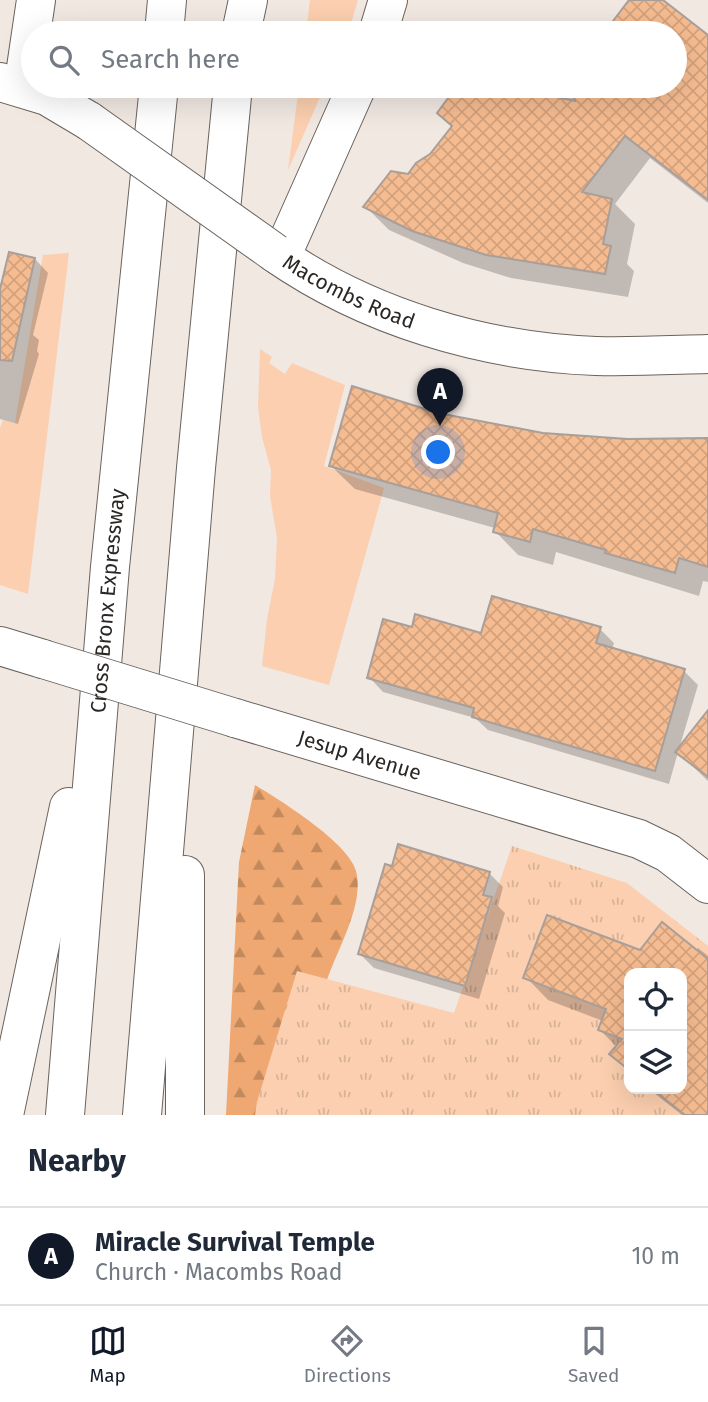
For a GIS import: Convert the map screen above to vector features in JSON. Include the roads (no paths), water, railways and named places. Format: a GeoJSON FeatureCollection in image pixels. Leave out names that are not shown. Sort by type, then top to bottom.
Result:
{"type":"FeatureCollection","features":[{"type":"Feature","properties":{"kind":"main road"},"geometry":{"type":"LineString","coordinates":[[30,21],[36,0]]}},
{"type":"Feature","properties":{"kind":"main road"},"geometry":{"type":"LineString","coordinates":[[165,21],[167,0]]}},
{"type":"Feature","properties":{"kind":"main road"},"geometry":{"type":"LineString","coordinates":[[242,21],[245,0]]}},
{"type":"Feature","properties":{"kind":"main road"},"geometry":{"type":"LineString","coordinates":[[382,21],[388,0]]}},
{"type":"Feature","properties":{"kind":"main road"},"geometry":{"type":"LineString","coordinates":[[11,85],[21,51]]}},
{"type":"Feature","properties":{"kind":"main road","name":"Macombs Road"},"geometry":{"type":"LineString","coordinates":[[48,98],[89,121],[278,255],[351,298],[404,318],[479,340],[557,353],[596,356],[708,355]]}},
{"type":"Feature","properties":{"kind":"main road","name":"Cross Bronx Expressway"},"geometry":{"type":"LineString","coordinates":[[65,1115],[110,567],[158,98]]}},
{"type":"Feature","properties":{"kind":"main road"},"geometry":{"type":"LineString","coordinates":[[142,1115],[184,600],[232,98]]}},
{"type":"Feature","properties":{"kind":"main road"},"geometry":{"type":"LineString","coordinates":[[278,255],[351,98]]}},
{"type":"Feature","properties":{"kind":"main road"},"geometry":{"type":"LineString","coordinates":[[4,1115],[53,891],[110,567]]}},
{"type":"Feature","properties":{"kind":"main road"},"geometry":{"type":"LineString","coordinates":[[184,600],[185,1115]]}},
{"type":"Feature","properties":{"kind":"main road","name":"Jesup Avenue"},"geometry":{"type":"LineString","coordinates":[[0,646],[639,839],[668,853],[708,884]]}},
{"type":"Feature","properties":{"kind":"place","name":"Miracle Survival Temple"},"geometry":{"type":"Point","coordinates":[440,426]}}]}
